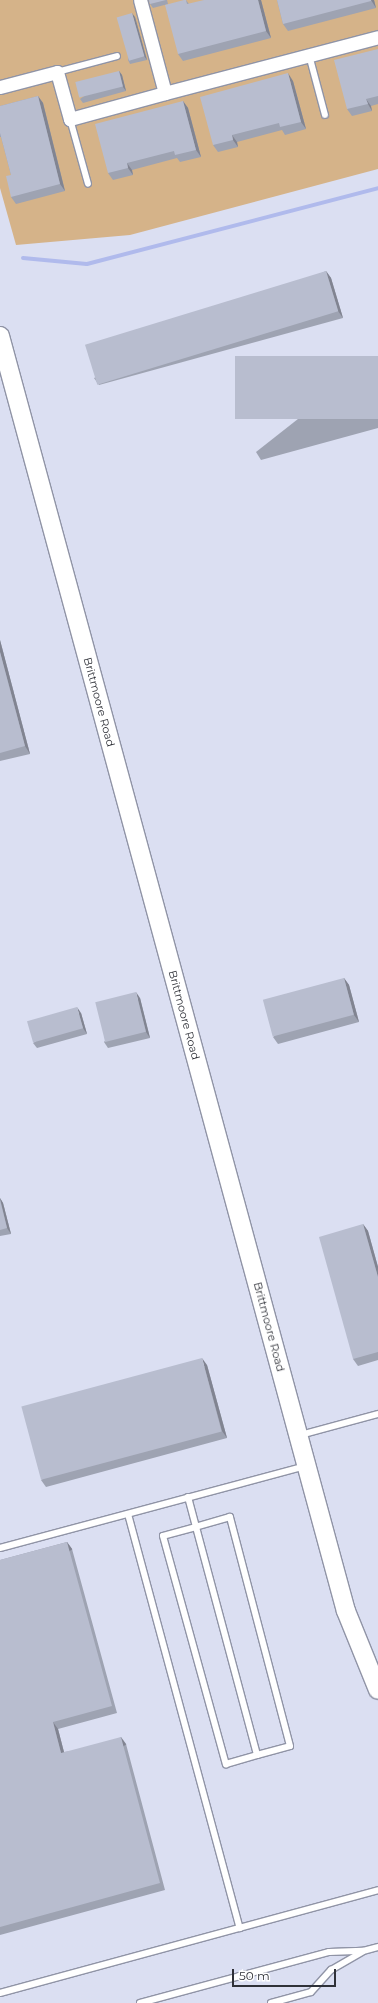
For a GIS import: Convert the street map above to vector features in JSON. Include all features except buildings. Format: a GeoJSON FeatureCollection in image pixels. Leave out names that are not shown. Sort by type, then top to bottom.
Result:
{"type":"FeatureCollection","features":[{"type":"Feature","properties":{"kind":"main road","name":"Brittmoore Road"},"geometry":{"type":"LineString","coordinates":[[0,336],[346,1611],[377,1686]]}},
{"type":"Feature","properties":{"kind":"street"},"geometry":{"type":"LineString","coordinates":[[140,0],[166,93]]}},
{"type":"Feature","properties":{"kind":"street"},"geometry":{"type":"LineString","coordinates":[[0,87],[57,72],[70,119],[378,37]]}},
{"type":"Feature","properties":{"kind":"lane"},"geometry":{"type":"LineString","coordinates":[[309,55],[325,115]]}},
{"type":"Feature","properties":{"kind":"lane"},"geometry":{"type":"LineString","coordinates":[[57,72],[117,56]]}},
{"type":"Feature","properties":{"kind":"lane"},"geometry":{"type":"LineString","coordinates":[[70,119],[88,184]]}},
{"type":"Feature","properties":{"kind":"lane"},"geometry":{"type":"LineString","coordinates":[[298,1435],[378,1414]]}},
{"type":"Feature","properties":{"kind":"lane"},"geometry":{"type":"LineString","coordinates":[[0,1548],[306,1465]]}},
{"type":"Feature","properties":{"kind":"lane"},"geometry":{"type":"LineString","coordinates":[[188,1497],[257,1756]]}},
{"type":"Feature","properties":{"kind":"lane"},"geometry":{"type":"LineString","coordinates":[[128,1514],[240,1928]]}},
{"type":"Feature","properties":{"kind":"lane"},"geometry":{"type":"LineString","coordinates":[[230,1517],[290,1746],[257,1756],[226,1764],[163,1536],[230,1517]]}},
{"type":"Feature","properties":{"kind":"lane"},"geometry":{"type":"LineString","coordinates":[[0,1993],[378,1890]]}},
{"type":"Feature","properties":{"kind":"lane"},"geometry":{"type":"LineString","coordinates":[[271,2003],[311,1992],[330,1970],[364,1951],[378,1947]]}},
{"type":"Feature","properties":{"kind":"lane"},"geometry":{"type":"LineString","coordinates":[[140,2003],[329,1952],[364,1951]]}},
{"type":"Feature","properties":{"kind":"shaded area"},"geometry":{"type":"Polygon","coordinates":[[[0,0],[378,0],[378,169],[130,235],[16,245],[0,188],[0,0]]]}},
{"type":"Feature","properties":{"kind":"waterway"},"geometry":{"type":"LineString","coordinates":[[23,258],[87,264],[378,188]]}}]}
